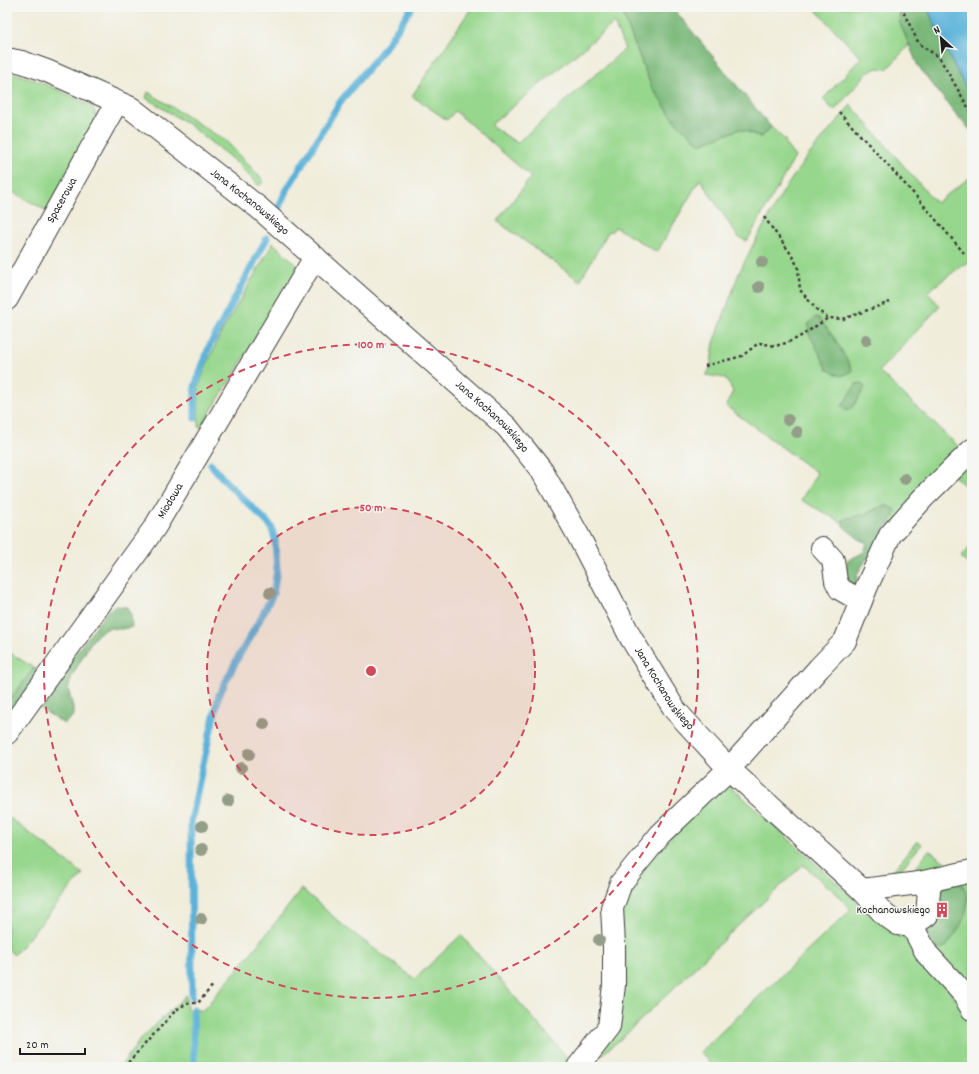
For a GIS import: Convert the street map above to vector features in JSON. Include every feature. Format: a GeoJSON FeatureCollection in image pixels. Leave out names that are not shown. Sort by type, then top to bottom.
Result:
{"type":"FeatureCollection","features":[{"type":"Feature","properties":{"kind":"street","name":"Jana Kochanowskiego"},"geometry":{"type":"LineString","coordinates":[[7,59],[22,62],[47,71],[131,108],[241,194],[507,426],[542,471],[578,535],[631,638],[674,710],[729,769],[862,890],[885,915],[898,924],[912,926]]}},
{"type":"Feature","properties":{"kind":"street","name":"Spacerowa"},"geometry":{"type":"LineString","coordinates":[[7,299],[117,102]]}},
{"type":"Feature","properties":{"kind":"street","name":"Miodowa"},"geometry":{"type":"LineString","coordinates":[[7,733],[155,527],[315,257]]}},
{"type":"Feature","properties":{"kind":"street"},"geometry":{"type":"LineString","coordinates":[[578,1067],[609,1026],[614,985],[612,908],[622,884],[660,835],[729,769],[845,641],[890,536],[923,498],[972,450]]}},
{"type":"Feature","properties":{"kind":"street"},"geometry":{"type":"LineString","coordinates":[[822,548],[833,560],[836,581],[840,589],[861,601]]}},
{"type":"Feature","properties":{"kind":"street"},"geometry":{"type":"LineString","coordinates":[[862,890],[919,883],[972,871]]}},
{"type":"Feature","properties":{"kind":"street"},"geometry":{"type":"LineString","coordinates":[[919,883],[929,890],[927,915],[912,926],[926,954],[969,998]]}},
{"type":"Feature","properties":{"kind":"path"},"geometry":{"type":"LineString","coordinates":[[901,7],[919,44],[938,57],[972,114]]}},
{"type":"Feature","properties":{"kind":"path"},"geometry":{"type":"LineString","coordinates":[[840,112],[915,195],[964,253]]}},
{"type":"Feature","properties":{"kind":"path"},"geometry":{"type":"LineString","coordinates":[[764,217],[791,254],[798,267],[800,290],[816,309],[828,318],[843,319],[890,302]]}},
{"type":"Feature","properties":{"kind":"path"},"geometry":{"type":"LineString","coordinates":[[705,366],[742,356],[760,343],[775,346],[786,343],[798,338],[828,318]]}},
{"type":"Feature","properties":{"kind":"path"},"geometry":{"type":"LineString","coordinates":[[124,1067],[176,1010],[187,1003],[198,1003],[214,984]]}},
{"type":"Feature","properties":{"kind":"green space"},"geometry":{"type":"Polygon","coordinates":[[[472,7],[620,7],[652,88],[675,121],[728,134],[740,129],[760,137],[762,137],[771,127],[786,141],[785,144],[795,157],[747,241],[738,237],[700,179],[657,252],[615,227],[612,231],[608,232],[580,281],[497,221],[531,177],[455,111],[447,120],[412,96],[472,7]],[[614,23],[492,124],[492,126],[517,143],[625,49],[614,23]]]}},
{"type":"Feature","properties":{"kind":"green space"},"geometry":{"type":"Polygon","coordinates":[[[620,7],[672,7],[771,127],[762,137],[740,129],[700,144],[675,121],[652,88],[620,7]]]}},
{"type":"Feature","properties":{"kind":"green space"},"geometry":{"type":"Polygon","coordinates":[[[813,7],[898,7],[900,23],[909,45],[887,69],[877,68],[869,71],[834,111],[823,99],[861,58],[813,7]]]}},
{"type":"Feature","properties":{"kind":"green space"},"geometry":{"type":"Polygon","coordinates":[[[898,7],[927,7],[944,46],[969,94],[972,96],[972,132],[918,66],[900,23],[898,7]]]}},
{"type":"Feature","properties":{"kind":"green space"},"geometry":{"type":"Polygon","coordinates":[[[7,71],[30,78],[72,96],[93,107],[97,119],[47,211],[7,189],[7,71]]]}},
{"type":"Feature","properties":{"kind":"green space"},"geometry":{"type":"Polygon","coordinates":[[[148,92],[226,141],[264,181],[259,186],[237,163],[188,124],[146,98],[148,92]]]}},
{"type":"Feature","properties":{"kind":"green space"},"geometry":{"type":"Polygon","coordinates":[[[851,105],[936,203],[972,176],[972,262],[964,264],[927,292],[940,306],[879,371],[964,452],[893,527],[877,508],[866,514],[843,520],[843,523],[801,500],[817,473],[726,406],[733,391],[725,378],[706,375],[710,369],[714,343],[739,273],[753,245],[784,190],[807,157],[851,105]]]}},
{"type":"Feature","properties":{"kind":"green space"},"geometry":{"type":"Polygon","coordinates":[[[273,243],[300,268],[201,427],[199,427],[199,386],[206,366],[221,333],[273,243]]]}},
{"type":"Feature","properties":{"kind":"green space"},"geometry":{"type":"Polygon","coordinates":[[[815,317],[819,318],[835,339],[853,371],[841,376],[828,370],[808,332],[809,323],[815,317]]]}},
{"type":"Feature","properties":{"kind":"green space"},"geometry":{"type":"Polygon","coordinates":[[[862,383],[865,388],[852,408],[846,410],[842,406],[856,384],[862,383]]]}},
{"type":"Feature","properties":{"kind":"green space"},"geometry":{"type":"Polygon","coordinates":[[[972,456],[972,492],[954,476],[972,456]]]}},
{"type":"Feature","properties":{"kind":"green space"},"geometry":{"type":"Polygon","coordinates":[[[886,505],[897,511],[857,574],[857,582],[855,587],[846,576],[847,561],[864,552],[867,543],[860,540],[843,526],[843,520],[860,516],[886,505]]]}},
{"type":"Feature","properties":{"kind":"green space"},"geometry":{"type":"Polygon","coordinates":[[[972,545],[972,566],[961,557],[972,545]]]}},
{"type":"Feature","properties":{"kind":"green space"},"geometry":{"type":"Polygon","coordinates":[[[117,606],[127,607],[131,615],[132,627],[121,629],[109,628],[99,633],[91,642],[72,676],[68,689],[73,707],[73,716],[64,724],[40,708],[39,703],[108,610],[117,606]]]}},
{"type":"Feature","properties":{"kind":"green space"},"geometry":{"type":"Polygon","coordinates":[[[7,651],[34,668],[7,703],[7,651]]]}},
{"type":"Feature","properties":{"kind":"green space"},"geometry":{"type":"Polygon","coordinates":[[[34,668],[41,671],[7,727],[7,703],[34,668]]]}},
{"type":"Feature","properties":{"kind":"green space"},"geometry":{"type":"Polygon","coordinates":[[[725,781],[892,933],[906,937],[951,992],[972,1021],[972,1067],[713,1067],[700,1052],[851,910],[837,894],[803,865],[623,1037],[594,1061],[616,911],[635,875],[725,781]]]}},
{"type":"Feature","properties":{"kind":"green space"},"geometry":{"type":"Polygon","coordinates":[[[10,818],[83,874],[14,955],[7,949],[7,915],[12,911],[7,905],[12,899],[7,894],[7,865],[10,862],[7,851],[7,819],[10,818]]]}},
{"type":"Feature","properties":{"kind":"green space"},"geometry":{"type":"Polygon","coordinates":[[[917,841],[922,844],[896,875],[885,881],[917,841]]]}},
{"type":"Feature","properties":{"kind":"green space"},"geometry":{"type":"Polygon","coordinates":[[[929,850],[954,869],[912,872],[929,850]]]}},
{"type":"Feature","properties":{"kind":"green space"},"geometry":{"type":"Polygon","coordinates":[[[972,879],[972,986],[956,980],[931,951],[960,882],[972,879]]]}},
{"type":"Feature","properties":{"kind":"green space"},"geometry":{"type":"Polygon","coordinates":[[[960,882],[965,890],[967,898],[965,916],[946,947],[931,951],[923,936],[933,928],[939,915],[945,915],[946,904],[940,903],[941,886],[960,882]]]}},
{"type":"Feature","properties":{"kind":"green space"},"geometry":{"type":"Polygon","coordinates":[[[302,889],[345,927],[415,979],[461,935],[572,1063],[568,1067],[329,1067],[325,1063],[321,1067],[120,1067],[140,1040],[186,995],[187,1010],[203,1010],[302,889]]]}},
{"type":"Feature","properties":{"kind":"water"},"geometry":{"type":"Polygon","coordinates":[[[927,7],[972,7],[972,96],[969,94],[944,46],[927,7]]]}},
{"type":"Feature","properties":{"kind":"waterway"},"geometry":{"type":"LineString","coordinates":[[279,207],[285,193],[340,102],[383,50],[412,7]]}},
{"type":"Feature","properties":{"kind":"waterway"},"geometry":{"type":"LineString","coordinates":[[195,418],[195,387],[209,347],[267,238]]}},
{"type":"Feature","properties":{"kind":"waterway"},"geometry":{"type":"LineString","coordinates":[[192,997],[191,822],[219,695],[273,594],[277,570],[275,539],[271,526],[224,480],[211,464]]}},
{"type":"Feature","properties":{"kind":"waterway"},"geometry":{"type":"LineString","coordinates":[[193,1009],[194,1067]]}},
{"type":"Feature","properties":{"kind":"place","name":"Kochanowskiego"},"geometry":{"type":"Point","coordinates":[942,910]}}]}
